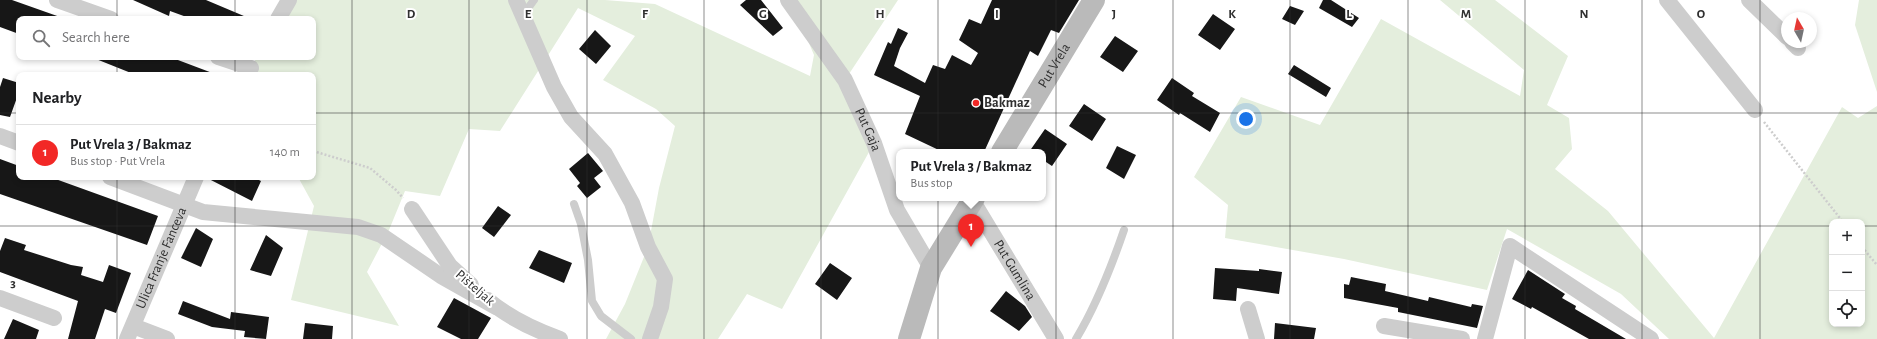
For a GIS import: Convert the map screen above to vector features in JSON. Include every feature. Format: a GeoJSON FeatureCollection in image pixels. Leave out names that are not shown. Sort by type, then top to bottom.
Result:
{"type":"FeatureCollection","features":[{"type":"Feature","properties":{"kind":"main road","name":"Put Vrela"},"geometry":{"type":"LineString","coordinates":[[1004,149],[1094,0]]}},
{"type":"Feature","properties":{"kind":"main road"},"geometry":{"type":"LineString","coordinates":[[915,335],[931,268],[972,201]]}},
{"type":"Feature","properties":{"kind":"street"},"geometry":{"type":"LineString","coordinates":[[57,0],[102,16]]}},
{"type":"Feature","properties":{"kind":"street"},"geometry":{"type":"LineString","coordinates":[[280,16],[289,0]]}},
{"type":"Feature","properties":{"kind":"street"},"geometry":{"type":"LineString","coordinates":[[516,0],[554,87],[571,117],[605,154],[632,203],[648,247],[665,279],[661,307],[650,339]]}},
{"type":"Feature","properties":{"kind":"street","name":"Put Gaja"},"geometry":{"type":"LineString","coordinates":[[788,0],[845,80],[874,143],[897,210],[931,268]]}},
{"type":"Feature","properties":{"kind":"street"},"geometry":{"type":"LineString","coordinates":[[1667,0],[1755,110]]}},
{"type":"Feature","properties":{"kind":"street"},"geometry":{"type":"LineString","coordinates":[[1749,0],[1781,31]]}},
{"type":"Feature","properties":{"kind":"street"},"geometry":{"type":"LineString","coordinates":[[228,60],[251,67]]}},
{"type":"Feature","properties":{"kind":"street"},"geometry":{"type":"LineString","coordinates":[[0,136],[16,142]]}},
{"type":"Feature","properties":{"kind":"street"},"geometry":{"type":"LineString","coordinates":[[118,180],[203,212],[358,227],[381,235],[441,276],[496,306]]}},
{"type":"Feature","properties":{"kind":"street","name":"Ulica Franje Fanceva"},"geometry":{"type":"LineString","coordinates":[[130,333],[183,204],[195,180]]}},
{"type":"Feature","properties":{"kind":"street","name":"Put Gumlina"},"geometry":{"type":"LineString","coordinates":[[974,201],[1056,339]]}},
{"type":"Feature","properties":{"kind":"street","name":"Pišteljak"},"geometry":{"type":"LineString","coordinates":[[412,209],[450,266],[496,306],[535,330],[560,339]]}},
{"type":"Feature","properties":{"kind":"street"},"geometry":{"type":"LineString","coordinates":[[1485,339],[1510,246],[1651,339]]}},
{"type":"Feature","properties":{"kind":"street"},"geometry":{"type":"LineString","coordinates":[[0,299],[54,318]]}},
{"type":"Feature","properties":{"kind":"street"},"geometry":{"type":"LineString","coordinates":[[1248,309],[1258,339]]}},
{"type":"Feature","properties":{"kind":"street"},"geometry":{"type":"LineString","coordinates":[[1384,326],[1462,339]]}},
{"type":"Feature","properties":{"kind":"street"},"geometry":{"type":"LineString","coordinates":[[130,333],[167,339]]}},
{"type":"Feature","properties":{"kind":"lane"},"geometry":{"type":"LineString","coordinates":[[523,15],[534,0]]}},
{"type":"Feature","properties":{"kind":"lane"},"geometry":{"type":"LineString","coordinates":[[574,204],[581,224],[588,260],[592,300],[601,316],[631,339]]}},
{"type":"Feature","properties":{"kind":"lane"},"geometry":{"type":"LineString","coordinates":[[1076,339],[1090,316],[1108,277],[1124,230]]}},
{"type":"Feature","properties":{"kind":"path"},"geometry":{"type":"LineString","coordinates":[[1755,110],[1841,219]]}},
{"type":"Feature","properties":{"kind":"path"},"geometry":{"type":"LineString","coordinates":[[316,152],[370,168],[396,190],[412,209]]}},
{"type":"Feature","properties":{"kind":"path"},"geometry":{"type":"LineString","coordinates":[[1865,250],[1877,265]]}},
{"type":"Feature","properties":{"kind":"green space"},"geometry":{"type":"Polygon","coordinates":[[[289,0],[605,0],[655,4],[810,76],[814,55],[795,10],[788,0],[898,0],[845,80],[874,143],[782,309],[747,294],[718,339],[606,339],[625,304],[648,247],[659,188],[675,126],[656,109],[603,80],[635,36],[578,8],[500,131],[469,129],[440,196],[405,191],[389,230],[367,272],[399,326],[291,300],[314,206],[300,180],[316,180],[316,72],[249,72],[255,60],[316,60],[316,16],[280,16],[289,0]]]}},
{"type":"Feature","properties":{"kind":"green space"},"geometry":{"type":"Polygon","coordinates":[[[1440,0],[1495,0],[1568,56],[1547,105],[1569,118],[1572,149],[1555,169],[1608,211],[1714,338],[1842,107],[1858,118],[1877,106],[1877,339],[1669,339],[1621,294],[1507,229],[1487,290],[1344,259],[1225,238],[1228,205],[1194,177],[1241,97],[1320,125],[1381,19],[1520,96],[1524,70],[1440,0]]]}},
{"type":"Feature","properties":{"kind":"green space"},"geometry":{"type":"Polygon","coordinates":[[[1859,0],[1877,0],[1877,92],[1855,25],[1859,0]]]}},
{"type":"Feature","properties":{"kind":"building"},"geometry":{"type":"Polygon","coordinates":[[[0,0],[12,0],[57,16],[16,16],[16,33],[0,27],[0,0]]]}},
{"type":"Feature","properties":{"kind":"building"},"geometry":{"type":"Polygon","coordinates":[[[133,0],[206,0],[244,16],[184,16],[170,11],[169,16],[133,0]]]}},
{"type":"Feature","properties":{"kind":"building"},"geometry":{"type":"Polygon","coordinates":[[[746,0],[761,0],[783,28],[773,36],[740,5],[746,0]]]}},
{"type":"Feature","properties":{"kind":"building","name":"Bakmaz"},"geometry":{"type":"Polygon","coordinates":[[[992,0],[1079,0],[1059,33],[1051,30],[1038,56],[1030,51],[985,149],[937,149],[905,134],[920,96],[874,75],[888,42],[891,44],[898,28],[908,33],[900,48],[894,66],[925,83],[933,65],[945,69],[952,55],[971,65],[978,53],[959,40],[969,19],[981,24],[992,0]]]}},
{"type":"Feature","properties":{"kind":"building"},"geometry":{"type":"Polygon","coordinates":[[[1323,0],[1331,0],[1359,18],[1352,27],[1319,8],[1323,0]]]}},
{"type":"Feature","properties":{"kind":"building"},"geometry":{"type":"Polygon","coordinates":[[[1290,6],[1304,11],[1295,25],[1282,19],[1290,6]]]}},
{"type":"Feature","properties":{"kind":"building"},"geometry":{"type":"Polygon","coordinates":[[[1213,14],[1235,29],[1220,50],[1198,35],[1213,14]]]}},
{"type":"Feature","properties":{"kind":"building"},"geometry":{"type":"Polygon","coordinates":[[[595,30],[611,46],[596,64],[579,49],[595,30]]]}},
{"type":"Feature","properties":{"kind":"building"},"geometry":{"type":"Polygon","coordinates":[[[1115,36],[1138,51],[1123,72],[1100,57],[1115,36]]]}},
{"type":"Feature","properties":{"kind":"building"},"geometry":{"type":"Polygon","coordinates":[[[98,60],[178,60],[210,72],[128,72],[98,60]]]}},
{"type":"Feature","properties":{"kind":"building"},"geometry":{"type":"Polygon","coordinates":[[[1294,65],[1331,88],[1326,97],[1288,74],[1294,65]]]}},
{"type":"Feature","properties":{"kind":"building"},"geometry":{"type":"Polygon","coordinates":[[[3,78],[16,82],[16,100],[10,117],[0,115],[0,87],[3,78]]]}},
{"type":"Feature","properties":{"kind":"building"},"geometry":{"type":"Polygon","coordinates":[[[1172,78],[1194,93],[1192,96],[1220,113],[1210,132],[1180,113],[1179,115],[1157,100],[1172,78]]]}},
{"type":"Feature","properties":{"kind":"building"},"geometry":{"type":"Polygon","coordinates":[[[1084,104],[1106,119],[1092,141],[1069,126],[1084,104]]]}},
{"type":"Feature","properties":{"kind":"building"},"geometry":{"type":"Polygon","coordinates":[[[1045,129],[1067,144],[1052,166],[1046,162],[1046,149],[1031,149],[1045,129]]]}},
{"type":"Feature","properties":{"kind":"building"},"geometry":{"type":"Polygon","coordinates":[[[1117,146],[1136,155],[1124,179],[1106,168],[1117,146]]]}},
{"type":"Feature","properties":{"kind":"building"},"geometry":{"type":"Polygon","coordinates":[[[588,153],[603,171],[594,178],[601,187],[587,198],[577,186],[580,183],[569,169],[588,153]]]}},
{"type":"Feature","properties":{"kind":"building"},"geometry":{"type":"Polygon","coordinates":[[[0,159],[16,165],[16,180],[58,180],[158,216],[147,245],[0,194],[0,159]]]}},
{"type":"Feature","properties":{"kind":"building"},"geometry":{"type":"Polygon","coordinates":[[[211,180],[261,181],[252,201],[211,180]]]}},
{"type":"Feature","properties":{"kind":"building"},"geometry":{"type":"Polygon","coordinates":[[[498,206],[511,215],[494,237],[482,228],[498,206]]]}},
{"type":"Feature","properties":{"kind":"building"},"geometry":{"type":"Polygon","coordinates":[[[196,228],[213,239],[201,267],[181,258],[196,228]]]}},
{"type":"Feature","properties":{"kind":"building"},"geometry":{"type":"Polygon","coordinates":[[[266,235],[283,248],[271,276],[250,270],[266,235]]]}},
{"type":"Feature","properties":{"kind":"building"},"geometry":{"type":"Polygon","coordinates":[[[5,238],[26,245],[24,250],[71,265],[83,267],[81,275],[103,282],[109,265],[131,273],[116,313],[105,309],[95,339],[68,339],[78,301],[0,272],[0,251],[5,238]]]}},
{"type":"Feature","properties":{"kind":"building"},"geometry":{"type":"Polygon","coordinates":[[[539,250],[572,263],[564,283],[529,268],[539,250]]]}},
{"type":"Feature","properties":{"kind":"building"},"geometry":{"type":"Polygon","coordinates":[[[830,263],[852,278],[837,300],[815,284],[830,263]]]}},
{"type":"Feature","properties":{"kind":"building"},"geometry":{"type":"Polygon","coordinates":[[[1215,268],[1259,271],[1259,269],[1282,272],[1279,294],[1237,288],[1236,301],[1213,299],[1215,268]]]}},
{"type":"Feature","properties":{"kind":"building"},"geometry":{"type":"Polygon","coordinates":[[[1528,270],[1565,294],[1562,298],[1576,306],[1575,309],[1626,339],[1589,339],[1532,307],[1531,309],[1512,299],[1528,270]]]}},
{"type":"Feature","properties":{"kind":"building"},"geometry":{"type":"Polygon","coordinates":[[[1351,277],[1386,284],[1385,291],[1428,301],[1429,297],[1471,307],[1472,304],[1483,306],[1477,328],[1398,312],[1398,308],[1344,298],[1344,284],[1349,285],[1351,277]]]}},
{"type":"Feature","properties":{"kind":"building"},"geometry":{"type":"Polygon","coordinates":[[[1006,291],[1025,306],[1032,317],[1019,331],[990,311],[1006,291]]]}},
{"type":"Feature","properties":{"kind":"building"},"geometry":{"type":"Polygon","coordinates":[[[454,298],[491,318],[478,339],[461,339],[437,327],[454,298]]]}},
{"type":"Feature","properties":{"kind":"building"},"geometry":{"type":"Polygon","coordinates":[[[183,301],[230,319],[231,312],[269,317],[266,339],[244,337],[245,331],[212,327],[178,314],[183,301]]]}},
{"type":"Feature","properties":{"kind":"building"},"geometry":{"type":"Polygon","coordinates":[[[13,319],[39,330],[36,339],[4,339],[13,319]]]}},
{"type":"Feature","properties":{"kind":"building"},"geometry":{"type":"Polygon","coordinates":[[[305,323],[333,326],[332,339],[303,339],[305,323]]]}},
{"type":"Feature","properties":{"kind":"building"},"geometry":{"type":"Polygon","coordinates":[[[1275,323],[1316,328],[1314,339],[1274,339],[1275,323]]]}},
{"type":"Feature","properties":{"kind":"place","name":"Bakmaz"},"geometry":{"type":"Point","coordinates":[976,103]}},
{"type":"Feature","properties":{"kind":"place","name":"Put Vrela 3 / Bakmaz"},"geometry":{"type":"Point","coordinates":[971,247]}}]}
